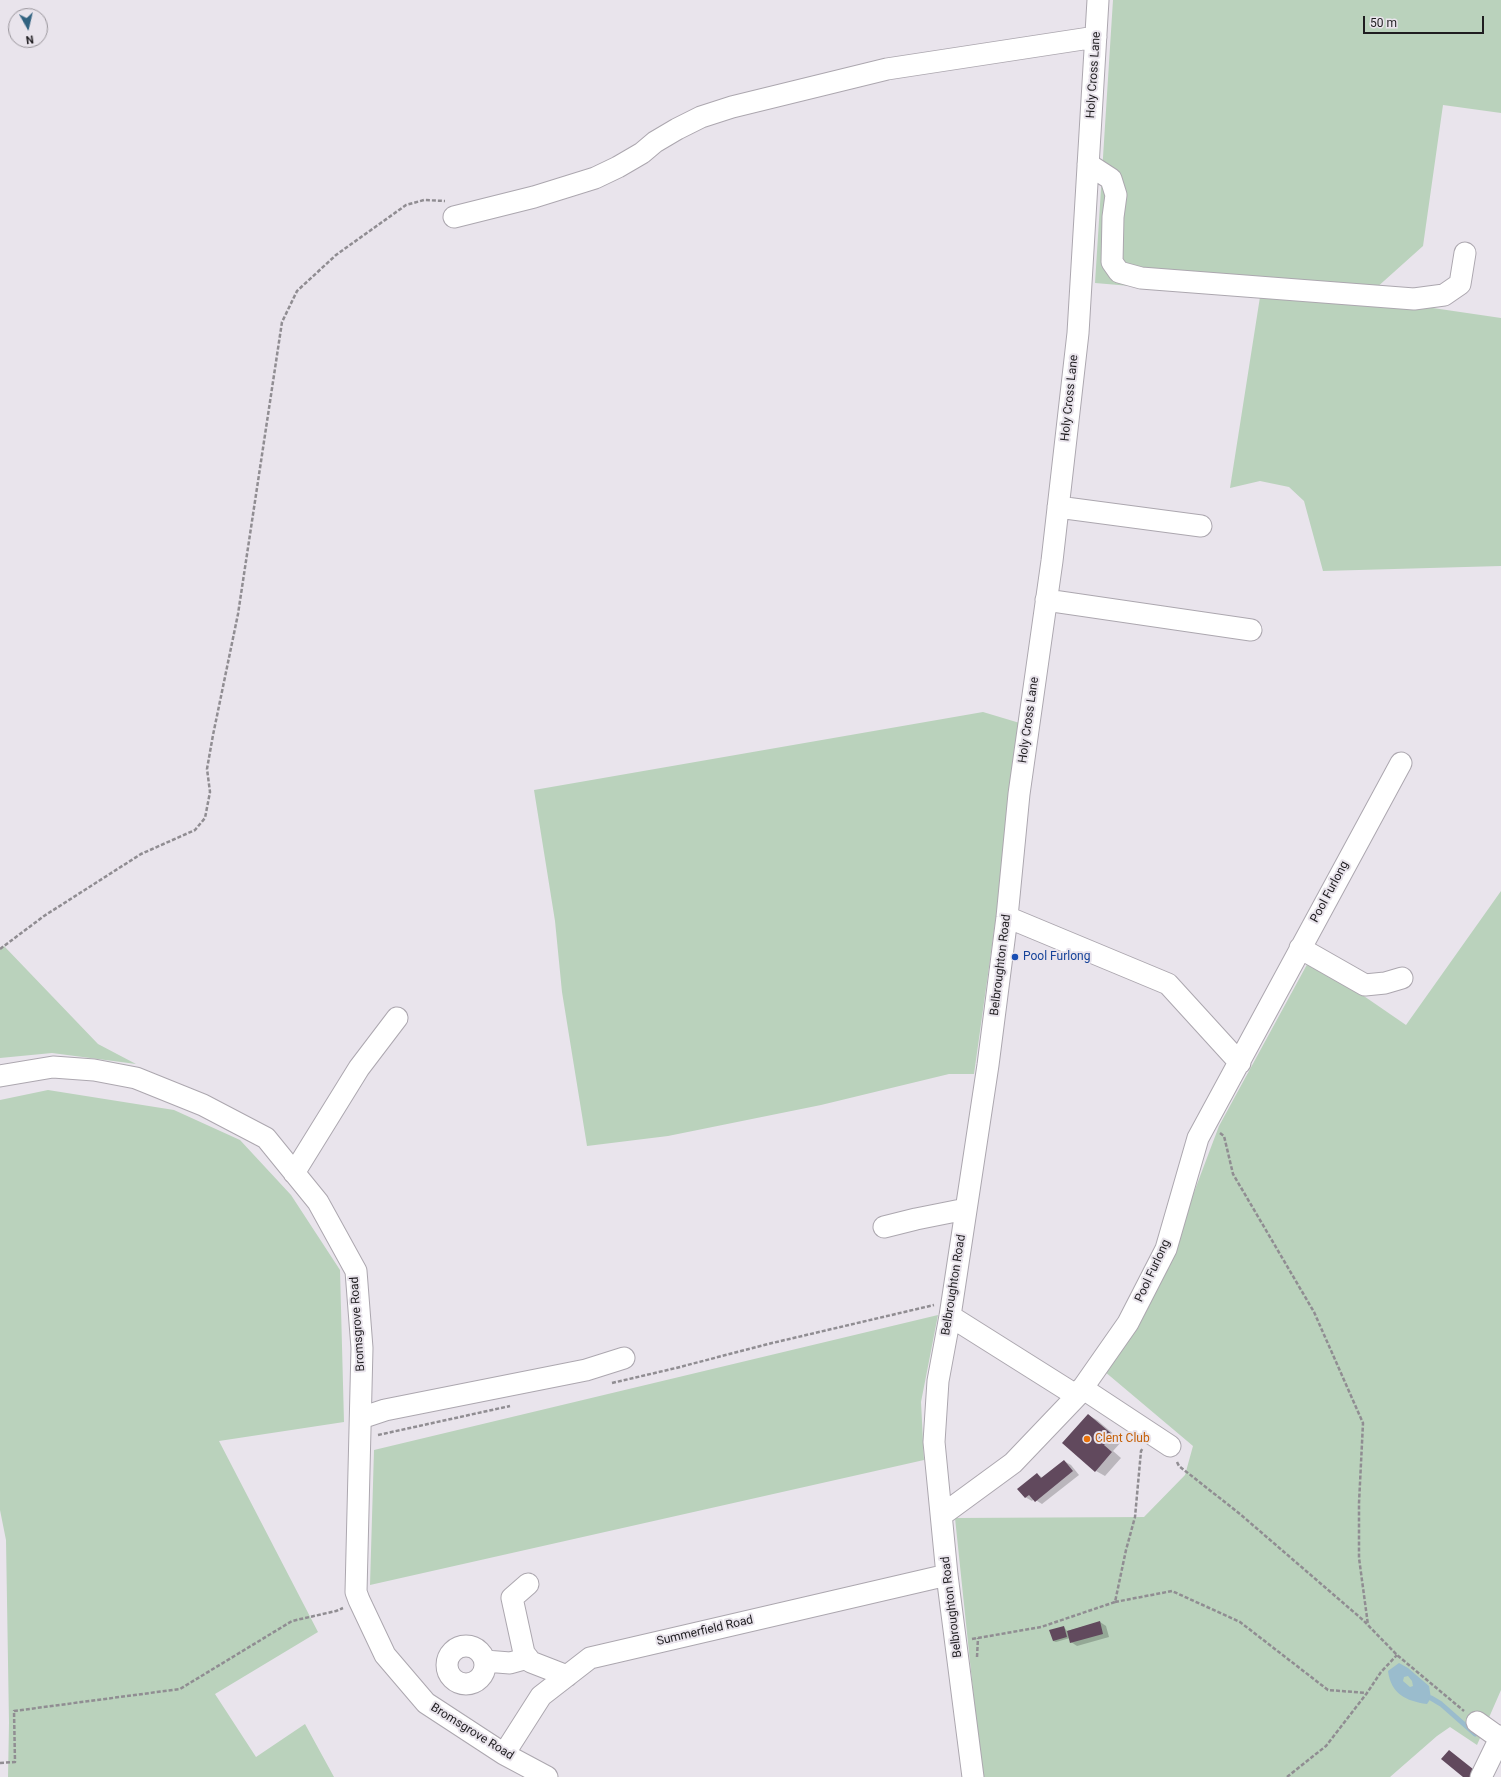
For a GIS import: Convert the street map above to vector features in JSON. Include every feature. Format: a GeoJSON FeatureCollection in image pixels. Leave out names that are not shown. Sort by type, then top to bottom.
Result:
{"type":"FeatureCollection","features":[{"type":"Feature","properties":{"kind":"street","name":"Holy Cross Lane"},"geometry":{"type":"LineString","coordinates":[[1019,794],[1058,507],[1078,333],[1098,0]]}},
{"type":"Feature","properties":{"kind":"street"},"geometry":{"type":"LineString","coordinates":[[450,209],[534,197],[595,178],[636,157],[655,142],[677,129],[701,117],[732,107],[887,69],[1096,37]]}},
{"type":"Feature","properties":{"kind":"street"},"geometry":{"type":"LineString","coordinates":[[1088,164],[1111,179],[1116,195],[1113,217],[1112,262],[1119,272],[1141,278],[1414,299],[1444,295],[1460,284],[1465,253]]}},
{"type":"Feature","properties":{"kind":"street"},"geometry":{"type":"LineString","coordinates":[[1058,507],[1201,526]]}},
{"type":"Feature","properties":{"kind":"street"},"geometry":{"type":"LineString","coordinates":[[1046,600],[1251,630]]}},
{"type":"Feature","properties":{"kind":"street","name":"Pool Furlong"},"geometry":{"type":"LineString","coordinates":[[942,1515],[1013,1463],[1079,1392],[1128,1323],[1166,1249],[1198,1138],[1240,1063],[1300,948],[1401,763]]}},
{"type":"Feature","properties":{"kind":"street","name":"Belbroughton Road"},"geometry":{"type":"LineString","coordinates":[[974,1777],[947,1575],[934,1442],[938,1381],[951,1310],[988,1065],[1007,917],[1019,794]]}},
{"type":"Feature","properties":{"kind":"street"},"geometry":{"type":"LineString","coordinates":[[1007,917],[1168,984],[1240,1063]]}},
{"type":"Feature","properties":{"kind":"street"},"geometry":{"type":"LineString","coordinates":[[1300,948],[1365,985],[1385,983],[1402,978]]}},
{"type":"Feature","properties":{"kind":"street"},"geometry":{"type":"LineString","coordinates":[[294,1173],[359,1068],[397,1018]]}},
{"type":"Feature","properties":{"kind":"street","name":"Bromsgrove Road"},"geometry":{"type":"LineString","coordinates":[[0,1076],[53,1067],[94,1070],[136,1078],[204,1105],[266,1138],[318,1202],[356,1271],[362,1348],[356,1592],[359,1600],[385,1655],[426,1703],[504,1754],[547,1777]]}},
{"type":"Feature","properties":{"kind":"street"},"geometry":{"type":"LineString","coordinates":[[884,1227],[966,1209]]}},
{"type":"Feature","properties":{"kind":"street"},"geometry":{"type":"LineString","coordinates":[[951,1310],[1079,1392],[1162,1441]]}},
{"type":"Feature","properties":{"kind":"street"},"geometry":{"type":"LineString","coordinates":[[361,1418],[385,1410],[586,1370],[624,1358]]}},
{"type":"Feature","properties":{"kind":"street","name":"Summerfield Road"},"geometry":{"type":"LineString","coordinates":[[504,1754],[541,1696],[590,1658],[947,1575]]}},
{"type":"Feature","properties":{"kind":"street"},"geometry":{"type":"LineString","coordinates":[[528,1584],[512,1598],[524,1653],[531,1662],[567,1676]]}},
{"type":"Feature","properties":{"kind":"street"},"geometry":{"type":"LineString","coordinates":[[485,1661],[510,1663],[528,1658]]}},
{"type":"Feature","properties":{"kind":"street"},"geometry":{"type":"LineString","coordinates":[[1477,1722],[1501,1738],[1481,1777]]}},
{"type":"Feature","properties":{"kind":"path"},"geometry":{"type":"LineString","coordinates":[[0,949],[44,916],[141,854],[195,830],[205,818],[210,792],[208,769],[212,742],[238,614],[282,322],[296,291],[336,255],[406,205],[424,200],[450,209]]}},
{"type":"Feature","properties":{"kind":"path"},"geometry":{"type":"LineString","coordinates":[[1206,1124],[1224,1136],[1233,1174],[1314,1312],[1363,1423],[1359,1503],[1359,1558],[1368,1625]]}},
{"type":"Feature","properties":{"kind":"path"},"geometry":{"type":"LineString","coordinates":[[612,1383],[798,1336],[929,1306],[951,1310]]}},
{"type":"Feature","properties":{"kind":"path"},"geometry":{"type":"LineString","coordinates":[[360,1439],[513,1405]]}},
{"type":"Feature","properties":{"kind":"path"},"geometry":{"type":"LineString","coordinates":[[1115,1602],[1126,1550],[1135,1517],[1141,1451],[1162,1441],[1179,1466],[1240,1514],[1368,1625],[1397,1655],[1477,1722]]}},
{"type":"Feature","properties":{"kind":"path"},"geometry":{"type":"LineString","coordinates":[[956,1642],[1041,1627],[1115,1602],[1172,1591],[1240,1622],[1328,1690],[1367,1693]]}},
{"type":"Feature","properties":{"kind":"path"},"geometry":{"type":"LineString","coordinates":[[0,1763],[14,1762],[14,1711],[180,1689],[292,1621],[336,1611],[359,1600]]}},
{"type":"Feature","properties":{"kind":"path"},"geometry":{"type":"LineString","coordinates":[[1287,1777],[1326,1746],[1367,1693],[1381,1672],[1397,1655]]}},
{"type":"Feature","properties":{"kind":"green space"},"geometry":{"type":"Polygon","coordinates":[[[1113,0],[1501,0],[1501,113],[1443,105],[1423,246],[1365,298],[1501,318],[1501,566],[1323,571],[1304,501],[1289,487],[1260,481],[1230,488],[1260,297],[1095,283],[1113,0]]]}},
{"type":"Feature","properties":{"kind":"green space"},"geometry":{"type":"Polygon","coordinates":[[[983,712],[1023,724],[974,1074],[949,1074],[821,1105],[668,1136],[587,1146],[562,992],[555,921],[534,790],[983,712]]]}},
{"type":"Feature","properties":{"kind":"green space"},"geometry":{"type":"Polygon","coordinates":[[[1501,891],[1501,1690],[1477,1745],[1450,1727],[1437,1736],[1390,1777],[982,1777],[955,1518],[1144,1517],[1185,1475],[1193,1446],[1104,1371],[1159,1285],[1219,1126],[1310,959],[1406,1025],[1501,891]]]}},
{"type":"Feature","properties":{"kind":"green space"},"geometry":{"type":"Polygon","coordinates":[[[4,946],[98,1044],[136,1064],[52,1053],[0,1058],[0,949],[4,946]]]}},
{"type":"Feature","properties":{"kind":"green space"},"geometry":{"type":"Polygon","coordinates":[[[48,1090],[174,1110],[240,1140],[291,1195],[340,1270],[344,1422],[219,1441],[318,1632],[215,1694],[256,1757],[305,1724],[334,1777],[8,1777],[9,1723],[6,1540],[0,1510],[0,1100],[48,1090]]]}},
{"type":"Feature","properties":{"kind":"green space"},"geometry":{"type":"Polygon","coordinates":[[[938,1315],[921,1402],[924,1460],[370,1585],[374,1450],[938,1315]]]}},
{"type":"Feature","properties":{"kind":"water"},"geometry":{"type":"Polygon","coordinates":[[[1399,1663],[1408,1668],[1429,1686],[1431,1698],[1427,1704],[1412,1701],[1396,1691],[1392,1685],[1388,1671],[1399,1663]],[[1408,1676],[1404,1677],[1403,1681],[1410,1687],[1413,1686],[1412,1681],[1408,1676]]]}},
{"type":"Feature","properties":{"kind":"building","name":"Clent Club"},"geometry":{"type":"Polygon","coordinates":[[[1088,1414],[1113,1435],[1104,1445],[1112,1452],[1095,1472],[1062,1443],[1088,1414]]]}},
{"type":"Feature","properties":{"kind":"building"},"geometry":{"type":"Polygon","coordinates":[[[1064,1460],[1073,1471],[1035,1502],[1029,1495],[1025,1498],[1017,1489],[1037,1473],[1041,1478],[1064,1460]]]}},
{"type":"Feature","properties":{"kind":"building"},"geometry":{"type":"Polygon","coordinates":[[[1100,1621],[1103,1634],[1070,1643],[1067,1631],[1100,1621]]]}},
{"type":"Feature","properties":{"kind":"building"},"geometry":{"type":"Polygon","coordinates":[[[1064,1626],[1067,1637],[1053,1641],[1049,1630],[1064,1626]]]}},
{"type":"Feature","properties":{"kind":"building"},"geometry":{"type":"Polygon","coordinates":[[[1449,1750],[1478,1773],[1475,1777],[1463,1777],[1441,1759],[1449,1750]]]}},
{"type":"Feature","properties":{"kind":"waterway"},"geometry":{"type":"LineString","coordinates":[[1431,1698],[1441,1704],[1475,1734]]}},
{"type":"Feature","properties":{"kind":"place","name":"Pool Furlong"},"geometry":{"type":"Point","coordinates":[1015,957]}},
{"type":"Feature","properties":{"kind":"place","name":"Clent Club"},"geometry":{"type":"Point","coordinates":[1087,1439]}}]}
